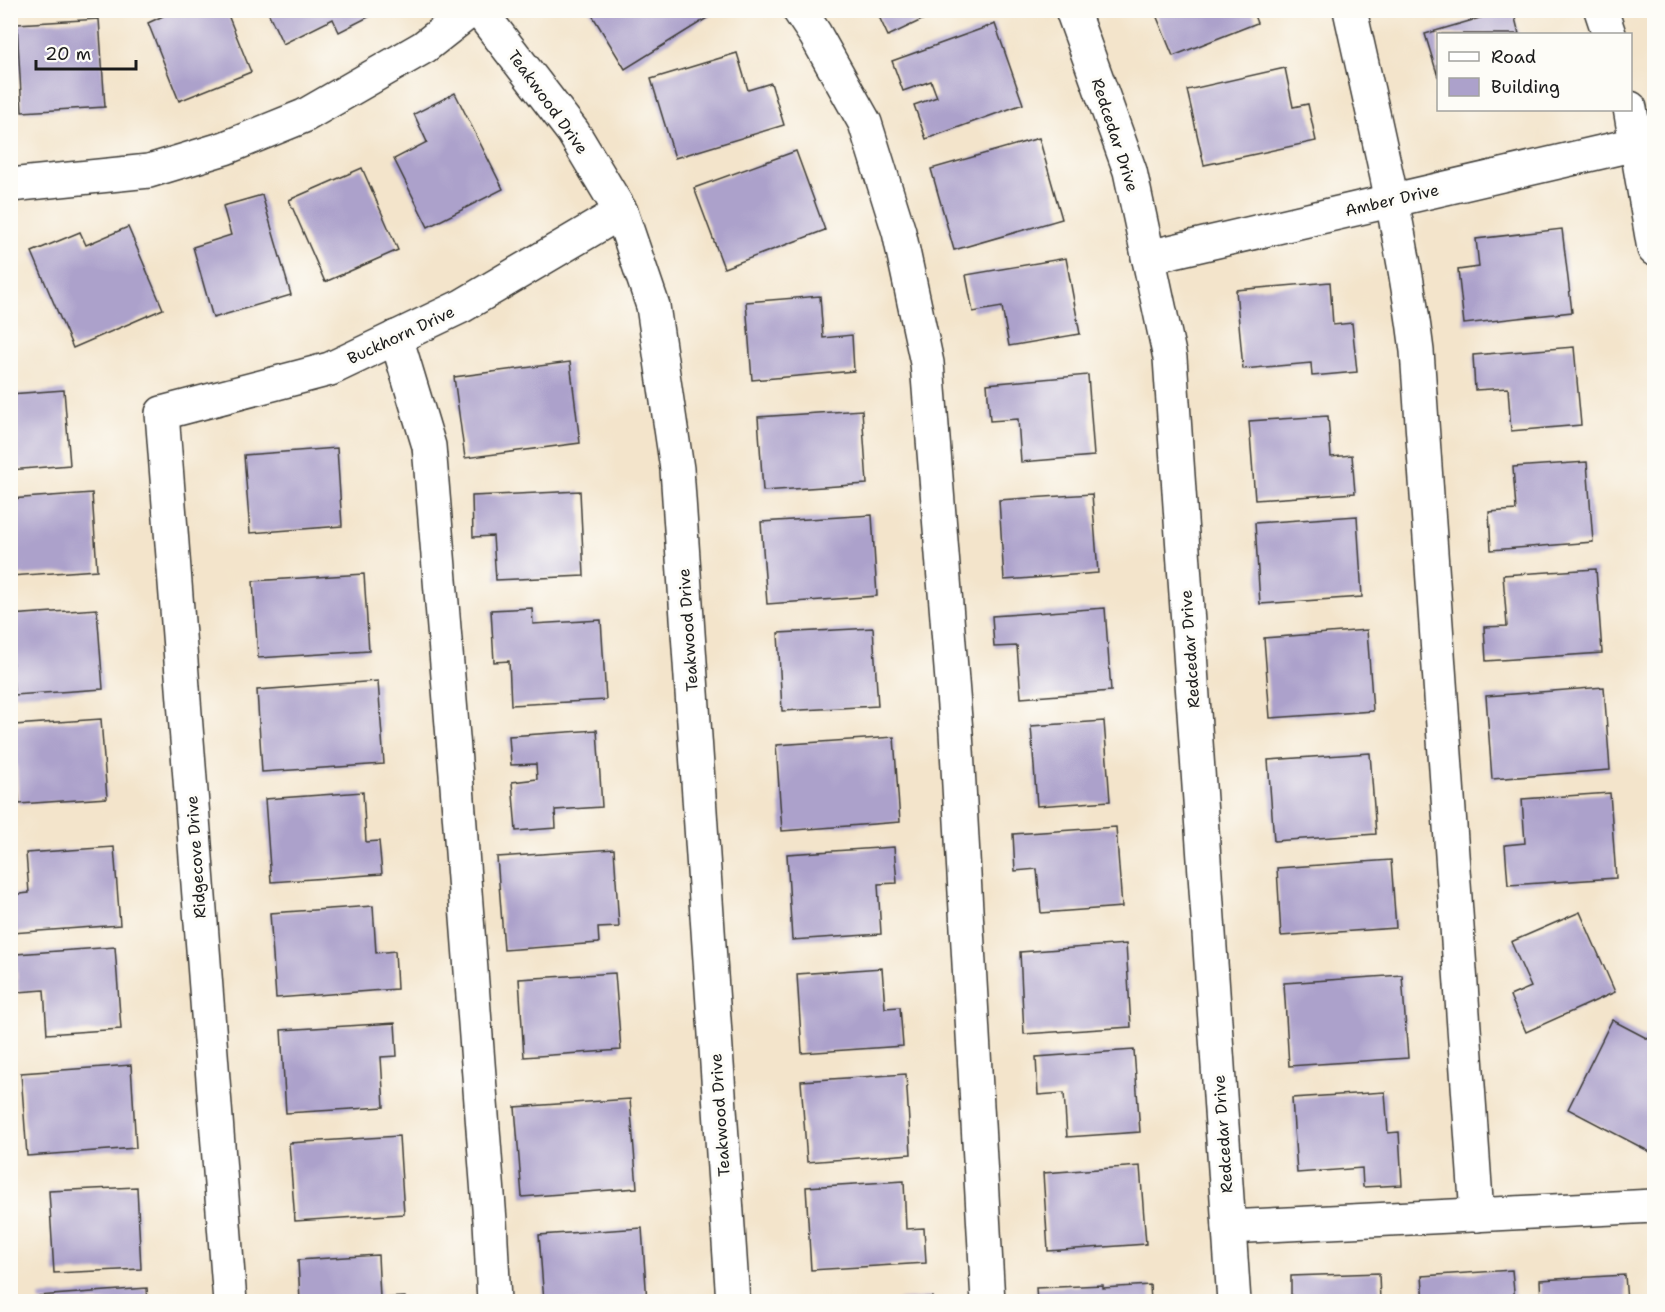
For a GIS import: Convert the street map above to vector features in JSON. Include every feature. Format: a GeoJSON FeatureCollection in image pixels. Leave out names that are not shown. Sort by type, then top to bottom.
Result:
{"type":"FeatureCollection","features":[{"type":"Feature","properties":{"kind":"street"},"geometry":{"type":"LineString","coordinates":[[10,185],[149,171],[225,148],[304,116],[424,47],[471,10]]}},
{"type":"Feature","properties":{"kind":"street","name":"Teakwood Drive"},"geometry":{"type":"LineString","coordinates":[[479,10],[573,132],[621,212],[653,306],[677,469],[733,1302]]}},
{"type":"Feature","properties":{"kind":"street"},"geometry":{"type":"LineString","coordinates":[[799,10],[865,123],[899,231],[927,363],[956,732],[988,1302]]}},
{"type":"Feature","properties":{"kind":"street","name":"Redcedar Drive"},"geometry":{"type":"LineString","coordinates":[[1072,10],[1130,171],[1170,358],[1234,1302]]}},
{"type":"Feature","properties":{"kind":"street"},"geometry":{"type":"LineString","coordinates":[[1350,10],[1393,200],[1409,286],[1417,351],[1477,1215]]}},
{"type":"Feature","properties":{"kind":"street"},"geometry":{"type":"LineString","coordinates":[[1601,10],[1609,33]]}},
{"type":"Feature","properties":{"kind":"street"},"geometry":{"type":"LineString","coordinates":[[1630,111],[1654,249]]}},
{"type":"Feature","properties":{"kind":"street","name":"Amber Drive"},"geometry":{"type":"LineString","coordinates":[[1148,256],[1636,144]]}},
{"type":"Feature","properties":{"kind":"street","name":"Buckhorn Drive"},"geometry":{"type":"LineString","coordinates":[[162,413],[330,369],[462,306],[621,212]]}},
{"type":"Feature","properties":{"kind":"street"},"geometry":{"type":"LineString","coordinates":[[396,337],[429,446],[460,822],[494,1302]]}},
{"type":"Feature","properties":{"kind":"street","name":"Ridgecove Drive"},"geometry":{"type":"LineString","coordinates":[[162,413],[230,1302]]}},
{"type":"Feature","properties":{"kind":"street"},"geometry":{"type":"LineString","coordinates":[[1229,1227],[1654,1206]]}},
{"type":"Feature","properties":{"kind":"building"},"geometry":{"type":"Polygon","coordinates":[[[161,10],[226,10],[251,72],[179,101],[148,23],[163,16],[161,10]]]}},
{"type":"Feature","properties":{"kind":"building"},"geometry":{"type":"Polygon","coordinates":[[[267,10],[382,10],[339,32],[333,19],[283,44],[267,10]]]}},
{"type":"Feature","properties":{"kind":"building"},"geometry":{"type":"Polygon","coordinates":[[[589,10],[709,10],[712,15],[625,69],[589,10]]]}},
{"type":"Feature","properties":{"kind":"building"},"geometry":{"type":"Polygon","coordinates":[[[876,10],[943,10],[888,36],[876,10]]]}},
{"type":"Feature","properties":{"kind":"building"},"geometry":{"type":"Polygon","coordinates":[[[1154,10],[1252,10],[1257,23],[1173,56],[1154,10]]]}},
{"type":"Feature","properties":{"kind":"building"},"geometry":{"type":"Polygon","coordinates":[[[1507,10],[1513,10],[1519,33],[1437,33],[1437,74],[1425,34],[1507,10]]]}},
{"type":"Feature","properties":{"kind":"building"},"geometry":{"type":"Polygon","coordinates":[[[99,19],[105,107],[22,112],[17,24],[99,19]]]}},
{"type":"Feature","properties":{"kind":"building"},"geometry":{"type":"Polygon","coordinates":[[[995,24],[1023,104],[926,139],[914,105],[937,97],[931,81],[903,91],[892,61],[995,24]]]}},
{"type":"Feature","properties":{"kind":"building"},"geometry":{"type":"Polygon","coordinates":[[[737,53],[748,90],[771,83],[784,125],[675,158],[651,79],[737,53]]]}},
{"type":"Feature","properties":{"kind":"building"},"geometry":{"type":"Polygon","coordinates":[[[1285,68],[1293,107],[1308,104],[1316,141],[1204,165],[1187,90],[1285,68]]]}},
{"type":"Feature","properties":{"kind":"building"},"geometry":{"type":"Polygon","coordinates":[[[455,93],[503,189],[428,227],[394,159],[427,142],[414,114],[455,93]]]}},
{"type":"Feature","properties":{"kind":"building"},"geometry":{"type":"Polygon","coordinates":[[[1039,138],[1062,219],[954,250],[931,169],[1039,138]]]}},
{"type":"Feature","properties":{"kind":"building"},"geometry":{"type":"Polygon","coordinates":[[[796,151],[825,230],[724,268],[694,188],[796,151]]]}},
{"type":"Feature","properties":{"kind":"building"},"geometry":{"type":"Polygon","coordinates":[[[362,168],[398,250],[325,282],[289,200],[362,168]]]}},
{"type":"Feature","properties":{"kind":"building"},"geometry":{"type":"Polygon","coordinates":[[[262,195],[291,295],[213,318],[193,247],[231,235],[223,206],[262,195]]]}},
{"type":"Feature","properties":{"kind":"building"},"geometry":{"type":"Polygon","coordinates":[[[128,227],[163,309],[73,348],[32,252],[80,232],[86,245],[128,227]]]}},
{"type":"Feature","properties":{"kind":"building"},"geometry":{"type":"Polygon","coordinates":[[[1562,229],[1572,312],[1464,324],[1458,270],[1479,267],[1476,239],[1562,229]]]}},
{"type":"Feature","properties":{"kind":"building"},"geometry":{"type":"Polygon","coordinates":[[[1066,258],[1080,334],[1009,346],[1002,307],[973,312],[966,275],[1066,258]]]}},
{"type":"Feature","properties":{"kind":"building"},"geometry":{"type":"Polygon","coordinates":[[[1330,282],[1333,325],[1352,323],[1357,372],[1312,376],[1311,363],[1243,369],[1236,290],[1330,282]]]}},
{"type":"Feature","properties":{"kind":"building"},"geometry":{"type":"Polygon","coordinates":[[[820,296],[823,338],[852,335],[854,371],[752,380],[746,302],[820,296]]]}},
{"type":"Feature","properties":{"kind":"building"},"geometry":{"type":"Polygon","coordinates":[[[1574,347],[1581,425],[1511,431],[1508,388],[1475,390],[1473,355],[1574,347]]]}},
{"type":"Feature","properties":{"kind":"building"},"geometry":{"type":"Polygon","coordinates":[[[570,362],[580,443],[465,458],[454,377],[570,362]]]}},
{"type":"Feature","properties":{"kind":"building"},"geometry":{"type":"Polygon","coordinates":[[[1088,375],[1094,456],[1021,462],[1018,419],[990,421],[987,384],[1088,375]]]}},
{"type":"Feature","properties":{"kind":"building"},"geometry":{"type":"Polygon","coordinates":[[[64,390],[70,465],[10,470],[10,394],[64,390]]]}},
{"type":"Feature","properties":{"kind":"building"},"geometry":{"type":"Polygon","coordinates":[[[862,410],[867,484],[763,491],[758,417],[862,410]]]}},
{"type":"Feature","properties":{"kind":"building"},"geometry":{"type":"Polygon","coordinates":[[[1328,416],[1331,457],[1352,455],[1355,493],[1255,500],[1249,421],[1328,416]]]}},
{"type":"Feature","properties":{"kind":"building"},"geometry":{"type":"Polygon","coordinates":[[[337,448],[342,526],[250,533],[244,455],[337,448]]]}},
{"type":"Feature","properties":{"kind":"building"},"geometry":{"type":"Polygon","coordinates":[[[1587,462],[1593,542],[1491,550],[1489,512],[1516,510],[1513,467],[1587,462]]]}},
{"type":"Feature","properties":{"kind":"building"},"geometry":{"type":"Polygon","coordinates":[[[580,491],[584,576],[496,580],[493,536],[473,537],[472,496],[580,491]]]}},
{"type":"Feature","properties":{"kind":"building"},"geometry":{"type":"Polygon","coordinates":[[[92,493],[97,570],[10,576],[10,499],[92,493]]]}},
{"type":"Feature","properties":{"kind":"building"},"geometry":{"type":"Polygon","coordinates":[[[1092,494],[1098,573],[1004,580],[999,500],[1092,494]]]}},
{"type":"Feature","properties":{"kind":"building"},"geometry":{"type":"Polygon","coordinates":[[[872,515],[877,596],[767,604],[761,522],[872,515]]]}},
{"type":"Feature","properties":{"kind":"building"},"geometry":{"type":"Polygon","coordinates":[[[1357,516],[1362,597],[1260,604],[1255,523],[1357,516]]]}},
{"type":"Feature","properties":{"kind":"building"},"geometry":{"type":"Polygon","coordinates":[[[1596,569],[1602,653],[1486,661],[1484,627],[1507,626],[1503,575],[1596,569]]]}},
{"type":"Feature","properties":{"kind":"building"},"geometry":{"type":"Polygon","coordinates":[[[364,574],[369,651],[258,658],[253,581],[364,574]]]}},
{"type":"Feature","properties":{"kind":"building"},"geometry":{"type":"Polygon","coordinates":[[[532,608],[533,624],[601,620],[606,700],[511,705],[509,661],[494,662],[491,610],[532,608]]]}},
{"type":"Feature","properties":{"kind":"building"},"geometry":{"type":"Polygon","coordinates":[[[1105,608],[1111,691],[1021,698],[1017,646],[994,647],[992,616],[1105,608]]]}},
{"type":"Feature","properties":{"kind":"building"},"geometry":{"type":"Polygon","coordinates":[[[97,609],[103,689],[14,695],[10,615],[97,609]]]}},
{"type":"Feature","properties":{"kind":"building"},"geometry":{"type":"Polygon","coordinates":[[[873,628],[878,706],[782,711],[778,633],[873,628]]]}},
{"type":"Feature","properties":{"kind":"building"},"geometry":{"type":"Polygon","coordinates":[[[1367,630],[1373,711],[1270,718],[1264,638],[1367,630]]]}},
{"type":"Feature","properties":{"kind":"building"},"geometry":{"type":"Polygon","coordinates":[[[378,681],[384,764],[262,772],[257,690],[378,681]]]}},
{"type":"Feature","properties":{"kind":"building"},"geometry":{"type":"Polygon","coordinates":[[[1604,687],[1610,770],[1492,779],[1486,696],[1604,687]]]}},
{"type":"Feature","properties":{"kind":"building"},"geometry":{"type":"Polygon","coordinates":[[[101,719],[107,798],[19,804],[14,725],[101,719]]]}},
{"type":"Feature","properties":{"kind":"building"},"geometry":{"type":"Polygon","coordinates":[[[1104,721],[1110,801],[1037,806],[1031,726],[1104,721]]]}},
{"type":"Feature","properties":{"kind":"building"},"geometry":{"type":"Polygon","coordinates":[[[597,730],[602,807],[555,810],[556,828],[516,831],[512,782],[537,779],[536,764],[511,765],[509,736],[597,730]]]}},
{"type":"Feature","properties":{"kind":"building"},"geometry":{"type":"Polygon","coordinates":[[[894,737],[900,822],[782,831],[776,745],[894,737]]]}},
{"type":"Feature","properties":{"kind":"building"},"geometry":{"type":"Polygon","coordinates":[[[1370,753],[1376,834],[1274,841],[1268,760],[1370,753]]]}},
{"type":"Feature","properties":{"kind":"building"},"geometry":{"type":"Polygon","coordinates":[[[363,792],[366,842],[379,841],[382,874],[271,882],[265,799],[363,792]]]}},
{"type":"Feature","properties":{"kind":"building"},"geometry":{"type":"Polygon","coordinates":[[[1610,793],[1616,878],[1508,885],[1505,845],[1525,843],[1522,799],[1610,793]]]}},
{"type":"Feature","properties":{"kind":"building"},"geometry":{"type":"Polygon","coordinates":[[[1116,827],[1122,907],[1041,913],[1037,869],[1015,871],[1013,834],[1116,827]]]}},
{"type":"Feature","properties":{"kind":"building"},"geometry":{"type":"Polygon","coordinates":[[[114,847],[120,925],[12,933],[10,895],[29,893],[26,853],[114,847]]]}},
{"type":"Feature","properties":{"kind":"building"},"geometry":{"type":"Polygon","coordinates":[[[894,847],[897,883],[878,884],[881,934],[792,940],[787,854],[894,847]]]}},
{"type":"Feature","properties":{"kind":"building"},"geometry":{"type":"Polygon","coordinates":[[[614,849],[619,927],[598,928],[599,943],[504,950],[497,857],[614,849]]]}},
{"type":"Feature","properties":{"kind":"building"},"geometry":{"type":"Polygon","coordinates":[[[1391,860],[1396,928],[1281,936],[1277,868],[1391,860]]]}},
{"type":"Feature","properties":{"kind":"building"},"geometry":{"type":"Polygon","coordinates":[[[373,906],[376,953],[395,951],[397,989],[276,998],[270,913],[373,906]]]}},
{"type":"Feature","properties":{"kind":"building"},"geometry":{"type":"Polygon","coordinates":[[[1580,912],[1615,992],[1526,1032],[1510,996],[1531,987],[1511,942],[1580,912]]]}},
{"type":"Feature","properties":{"kind":"building"},"geometry":{"type":"Polygon","coordinates":[[[1126,944],[1131,1027],[1024,1034],[1020,952],[1126,944]]]}},
{"type":"Feature","properties":{"kind":"building"},"geometry":{"type":"Polygon","coordinates":[[[115,947],[121,1029],[47,1034],[44,990],[18,992],[16,954],[115,947]]]}},
{"type":"Feature","properties":{"kind":"building"},"geometry":{"type":"Polygon","coordinates":[[[882,968],[885,1008],[900,1007],[903,1046],[802,1053],[797,974],[882,968]]]}},
{"type":"Feature","properties":{"kind":"building"},"geometry":{"type":"Polygon","coordinates":[[[615,973],[621,1050],[524,1057],[519,979],[615,973]]]}},
{"type":"Feature","properties":{"kind":"building"},"geometry":{"type":"Polygon","coordinates":[[[1402,975],[1408,1058],[1289,1066],[1284,983],[1402,975]]]}},
{"type":"Feature","properties":{"kind":"building"},"geometry":{"type":"Polygon","coordinates":[[[1612,1020],[1654,1042],[1654,1154],[1568,1109],[1612,1020]]]}},
{"type":"Feature","properties":{"kind":"building"},"geometry":{"type":"Polygon","coordinates":[[[395,1023],[397,1056],[381,1057],[384,1107],[286,1113],[281,1030],[395,1023]]]}},
{"type":"Feature","properties":{"kind":"building"},"geometry":{"type":"Polygon","coordinates":[[[1134,1050],[1140,1132],[1067,1137],[1064,1093],[1038,1095],[1036,1057],[1134,1050]]]}},
{"type":"Feature","properties":{"kind":"building"},"geometry":{"type":"Polygon","coordinates":[[[131,1065],[136,1148],[27,1156],[21,1073],[131,1065]]]}},
{"type":"Feature","properties":{"kind":"building"},"geometry":{"type":"Polygon","coordinates":[[[906,1074],[911,1154],[807,1162],[801,1081],[906,1074]]]}},
{"type":"Feature","properties":{"kind":"building"},"geometry":{"type":"Polygon","coordinates":[[[1385,1092],[1388,1133],[1399,1132],[1402,1185],[1363,1187],[1362,1168],[1297,1173],[1292,1098],[1385,1092]]]}},
{"type":"Feature","properties":{"kind":"building"},"geometry":{"type":"Polygon","coordinates":[[[630,1099],[637,1188],[522,1197],[515,1107],[630,1099]]]}},
{"type":"Feature","properties":{"kind":"building"},"geometry":{"type":"Polygon","coordinates":[[[399,1136],[404,1214],[295,1221],[289,1143],[399,1136]]]}},
{"type":"Feature","properties":{"kind":"building"},"geometry":{"type":"Polygon","coordinates":[[[1140,1166],[1146,1244],[1048,1251],[1043,1173],[1140,1166]]]}},
{"type":"Feature","properties":{"kind":"building"},"geometry":{"type":"Polygon","coordinates":[[[904,1181],[906,1229],[924,1228],[926,1263],[811,1270],[806,1187],[904,1181]]]}},
{"type":"Feature","properties":{"kind":"building"},"geometry":{"type":"Polygon","coordinates":[[[137,1187],[141,1269],[54,1273],[49,1191],[137,1187]]]}},
{"type":"Feature","properties":{"kind":"building"},"geometry":{"type":"Polygon","coordinates":[[[642,1228],[647,1302],[544,1302],[539,1235],[642,1228]]]}},
{"type":"Feature","properties":{"kind":"building"},"geometry":{"type":"Polygon","coordinates":[[[378,1255],[380,1298],[405,1297],[406,1302],[300,1302],[298,1260],[378,1255]]]}},
{"type":"Feature","properties":{"kind":"building"},"geometry":{"type":"Polygon","coordinates":[[[1512,1270],[1515,1302],[1424,1302],[1422,1276],[1512,1270]]]}},
{"type":"Feature","properties":{"kind":"building"},"geometry":{"type":"Polygon","coordinates":[[[1379,1273],[1380,1302],[1291,1300],[1291,1276],[1379,1273]]]}},
{"type":"Feature","properties":{"kind":"building"},"geometry":{"type":"Polygon","coordinates":[[[1625,1275],[1627,1302],[1541,1302],[1540,1280],[1625,1275]]]}},
{"type":"Feature","properties":{"kind":"building"},"geometry":{"type":"Polygon","coordinates":[[[1103,1285],[1103,1288],[1150,1285],[1151,1302],[1037,1302],[1036,1288],[1103,1285]]]}},
{"type":"Feature","properties":{"kind":"building"},"geometry":{"type":"Polygon","coordinates":[[[147,1288],[148,1302],[40,1302],[39,1296],[147,1288]]]}},
{"type":"Feature","properties":{"kind":"building"},"geometry":{"type":"Polygon","coordinates":[[[933,1297],[933,1302],[896,1302],[896,1300],[933,1297]]]}}]}
